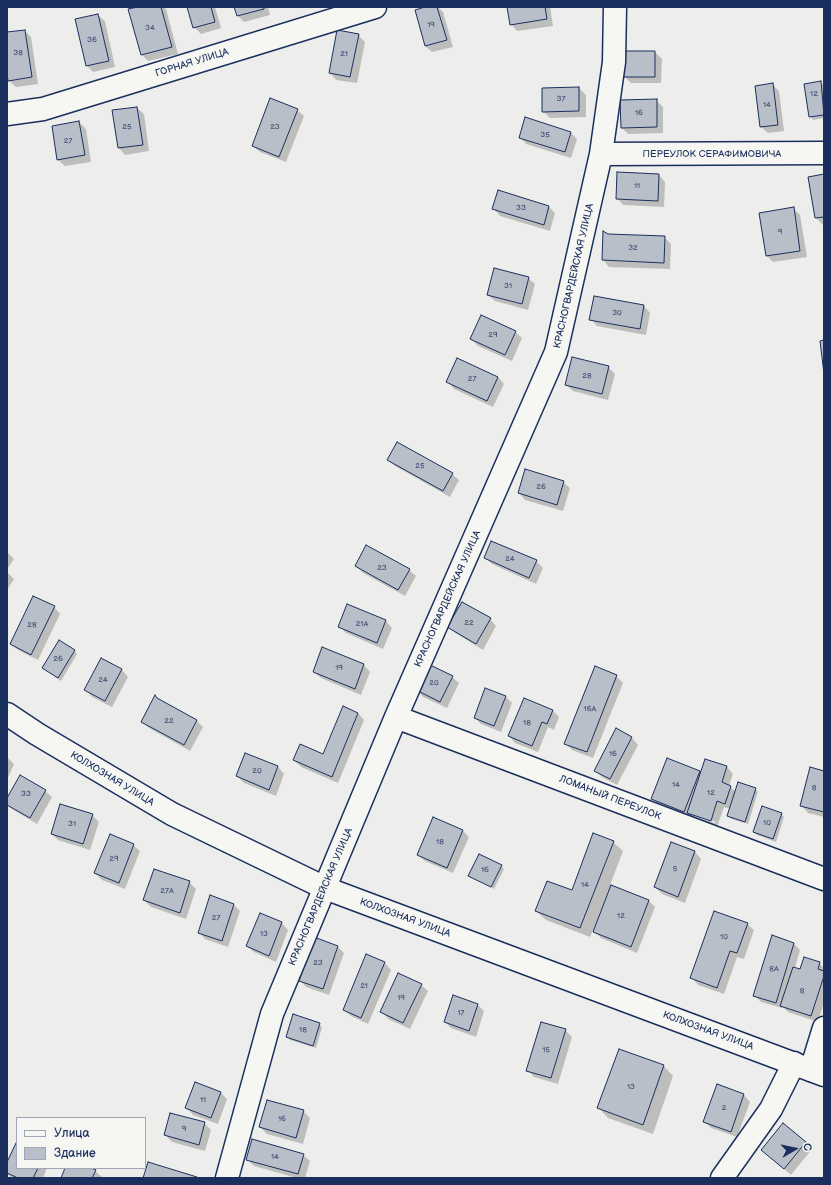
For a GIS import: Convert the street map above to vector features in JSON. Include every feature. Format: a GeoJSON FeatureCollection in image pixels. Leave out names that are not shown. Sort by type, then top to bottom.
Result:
{"type":"FeatureCollection","features":[{"type":"Feature","properties":{"kind":"street","name":"ГОРНАЯ УЛИЦА"},"geometry":{"type":"LineString","coordinates":[[7,114],[43,109],[375,7]]}},
{"type":"Feature","properties":{"kind":"street","name":"КРАСНОГВАРДЕЙСКАЯ УЛИЦА"},"geometry":{"type":"LineString","coordinates":[[227,1178],[272,1014],[396,717],[556,352],[601,154],[614,62],[615,7]]}},
{"type":"Feature","properties":{"kind":"street","name":"ПЕРЕУЛОК СЕРАФИМОВИЧА"},"geometry":{"type":"LineString","coordinates":[[601,154],[824,153]]}},
{"type":"Feature","properties":{"kind":"street","name":"КОЛХОЗНАЯ УЛИЦА"},"geometry":{"type":"LineString","coordinates":[[7,714],[37,734],[172,814],[325,888],[810,1069]]}},
{"type":"Feature","properties":{"kind":"street","name":"ЛОМАНЫЙ ПЕРЕУЛОК"},"geometry":{"type":"LineString","coordinates":[[396,717],[824,879]]}},
{"type":"Feature","properties":{"kind":"street"},"geometry":{"type":"LineString","coordinates":[[722,1178],[771,1109],[810,1069],[824,1028]]}},
{"type":"Feature","properties":{"kind":"building"},"geometry":{"type":"Polygon","coordinates":[[[138,7],[161,7],[172,47],[141,55],[128,9],[138,7]]]}},
{"type":"Feature","properties":{"kind":"building"},"geometry":{"type":"Polygon","coordinates":[[[187,7],[211,7],[215,22],[193,28],[187,7]]]}},
{"type":"Feature","properties":{"kind":"building"},"geometry":{"type":"Polygon","coordinates":[[[234,7],[264,7],[264,9],[237,16],[234,7]]]}},
{"type":"Feature","properties":{"kind":"building"},"geometry":{"type":"Polygon","coordinates":[[[425,7],[437,7],[447,40],[425,46],[415,10],[425,7]]]}},
{"type":"Feature","properties":{"kind":"building"},"geometry":{"type":"Polygon","coordinates":[[[507,7],[545,7],[547,19],[510,25],[507,7]]]}},
{"type":"Feature","properties":{"kind":"building"},"geometry":{"type":"Polygon","coordinates":[[[98,14],[109,61],[86,66],[75,19],[98,14]]]}},
{"type":"Feature","properties":{"kind":"building"},"geometry":{"type":"Polygon","coordinates":[[[25,30],[32,77],[8,81],[7,32],[25,30]]]}},
{"type":"Feature","properties":{"kind":"building"},"geometry":{"type":"Polygon","coordinates":[[[337,30],[359,34],[350,77],[329,73],[337,30]]]}},
{"type":"Feature","properties":{"kind":"building"},"geometry":{"type":"Polygon","coordinates":[[[623,51],[655,51],[655,77],[623,77],[623,51]]]}},
{"type":"Feature","properties":{"kind":"building"},"geometry":{"type":"Polygon","coordinates":[[[821,81],[824,115],[809,117],[804,84],[821,81]]]}},
{"type":"Feature","properties":{"kind":"building"},"geometry":{"type":"Polygon","coordinates":[[[773,83],[778,125],[760,127],[755,86],[773,83]]]}},
{"type":"Feature","properties":{"kind":"building"},"geometry":{"type":"Polygon","coordinates":[[[579,87],[579,111],[542,112],[542,88],[579,87]]]}},
{"type":"Feature","properties":{"kind":"building"},"geometry":{"type":"Polygon","coordinates":[[[270,98],[298,109],[279,157],[252,146],[270,98]]]}},
{"type":"Feature","properties":{"kind":"building"},"geometry":{"type":"Polygon","coordinates":[[[657,99],[657,127],[621,128],[620,100],[657,99]]]}},
{"type":"Feature","properties":{"kind":"building"},"geometry":{"type":"Polygon","coordinates":[[[137,107],[143,145],[118,148],[112,110],[137,107]]]}},
{"type":"Feature","properties":{"kind":"building"},"geometry":{"type":"Polygon","coordinates":[[[525,117],[571,132],[565,152],[519,138],[525,117]]]}},
{"type":"Feature","properties":{"kind":"building"},"geometry":{"type":"Polygon","coordinates":[[[79,121],[85,155],[57,160],[52,126],[79,121]]]}},
{"type":"Feature","properties":{"kind":"building"},"geometry":{"type":"Polygon","coordinates":[[[617,172],[659,174],[658,201],[616,199],[617,172]]]}},
{"type":"Feature","properties":{"kind":"building"},"geometry":{"type":"Polygon","coordinates":[[[824,174],[824,217],[815,218],[808,177],[824,174]]]}},
{"type":"Feature","properties":{"kind":"building"},"geometry":{"type":"Polygon","coordinates":[[[498,190],[549,206],[544,225],[492,209],[498,190]]]}},
{"type":"Feature","properties":{"kind":"building"},"geometry":{"type":"Polygon","coordinates":[[[794,207],[800,251],[766,256],[759,213],[794,207]]]}},
{"type":"Feature","properties":{"kind":"building"},"geometry":{"type":"Polygon","coordinates":[[[603,231],[608,234],[665,236],[664,263],[602,260],[603,231]]]}},
{"type":"Feature","properties":{"kind":"building"},"geometry":{"type":"Polygon","coordinates":[[[494,268],[529,277],[522,304],[487,295],[494,268]]]}},
{"type":"Feature","properties":{"kind":"building"},"geometry":{"type":"Polygon","coordinates":[[[594,296],[644,305],[640,329],[589,320],[594,296]]]}},
{"type":"Feature","properties":{"kind":"building"},"geometry":{"type":"Polygon","coordinates":[[[481,315],[516,331],[505,355],[470,339],[481,315]]]}},
{"type":"Feature","properties":{"kind":"building"},"geometry":{"type":"Polygon","coordinates":[[[824,340],[824,374],[820,341],[824,340]]]}},
{"type":"Feature","properties":{"kind":"building"},"geometry":{"type":"Polygon","coordinates":[[[572,357],[609,366],[602,394],[565,385],[572,357]]]}},
{"type":"Feature","properties":{"kind":"building"},"geometry":{"type":"Polygon","coordinates":[[[457,358],[498,377],[487,401],[446,382],[457,358]]]}},
{"type":"Feature","properties":{"kind":"building"},"geometry":{"type":"Polygon","coordinates":[[[397,442],[453,473],[443,491],[387,460],[397,442]]]}},
{"type":"Feature","properties":{"kind":"building"},"geometry":{"type":"Polygon","coordinates":[[[525,469],[564,481],[557,505],[518,493],[525,469]]]}},
{"type":"Feature","properties":{"kind":"building"},"geometry":{"type":"Polygon","coordinates":[[[491,541],[537,560],[529,578],[484,558],[491,541]]]}},
{"type":"Feature","properties":{"kind":"building"},"geometry":{"type":"Polygon","coordinates":[[[366,545],[410,569],[398,590],[355,566],[366,545]]]}},
{"type":"Feature","properties":{"kind":"building"},"geometry":{"type":"Polygon","coordinates":[[[33,596],[55,606],[31,655],[10,644],[33,596]]]}},
{"type":"Feature","properties":{"kind":"building"},"geometry":{"type":"Polygon","coordinates":[[[462,602],[491,618],[476,644],[447,627],[462,602]]]}},
{"type":"Feature","properties":{"kind":"building"},"geometry":{"type":"Polygon","coordinates":[[[347,604],[386,620],[377,643],[338,627],[347,604]]]}},
{"type":"Feature","properties":{"kind":"building"},"geometry":{"type":"Polygon","coordinates":[[[59,640],[75,650],[58,678],[42,668],[59,640]]]}},
{"type":"Feature","properties":{"kind":"building"},"geometry":{"type":"Polygon","coordinates":[[[322,647],[364,664],[355,689],[313,672],[322,647]]]}},
{"type":"Feature","properties":{"kind":"building"},"geometry":{"type":"Polygon","coordinates":[[[101,658],[122,669],[105,701],[84,690],[101,658]]]}},
{"type":"Feature","properties":{"kind":"building"},"geometry":{"type":"Polygon","coordinates":[[[428,664],[453,676],[440,702],[416,690],[428,664]]]}},
{"type":"Feature","properties":{"kind":"building"},"geometry":{"type":"Polygon","coordinates":[[[595,666],[617,675],[587,752],[564,744],[595,666]]]}},
{"type":"Feature","properties":{"kind":"building"},"geometry":{"type":"Polygon","coordinates":[[[485,688],[506,696],[494,726],[474,718],[485,688]]]}},
{"type":"Feature","properties":{"kind":"building"},"geometry":{"type":"Polygon","coordinates":[[[155,695],[157,698],[197,720],[184,745],[141,722],[155,695]]]}},
{"type":"Feature","properties":{"kind":"building"},"geometry":{"type":"Polygon","coordinates":[[[524,698],[553,710],[547,724],[542,722],[532,746],[508,736],[524,698]]]}},
{"type":"Feature","properties":{"kind":"building"},"geometry":{"type":"Polygon","coordinates":[[[343,706],[358,713],[332,777],[293,760],[300,744],[323,754],[343,706]]]}},
{"type":"Feature","properties":{"kind":"building"},"geometry":{"type":"Polygon","coordinates":[[[616,728],[632,737],[610,779],[594,771],[616,728]]]}},
{"type":"Feature","properties":{"kind":"building"},"geometry":{"type":"Polygon","coordinates":[[[245,753],[278,766],[269,790],[236,776],[245,753]]]}},
{"type":"Feature","properties":{"kind":"building"},"geometry":{"type":"Polygon","coordinates":[[[667,758],[700,771],[684,812],[651,799],[667,758]]]}},
{"type":"Feature","properties":{"kind":"building"},"geometry":{"type":"Polygon","coordinates":[[[705,759],[727,766],[722,782],[731,786],[725,804],[717,801],[711,821],[687,813],[705,759]]]}},
{"type":"Feature","properties":{"kind":"building"},"geometry":{"type":"Polygon","coordinates":[[[810,767],[824,771],[824,812],[800,806],[810,767]]]}},
{"type":"Feature","properties":{"kind":"building"},"geometry":{"type":"Polygon","coordinates":[[[20,775],[46,790],[30,818],[7,805],[7,798],[20,775]]]}},
{"type":"Feature","properties":{"kind":"building"},"geometry":{"type":"Polygon","coordinates":[[[738,782],[756,788],[745,822],[727,816],[738,782]]]}},
{"type":"Feature","properties":{"kind":"building"},"geometry":{"type":"Polygon","coordinates":[[[60,804],[93,814],[83,844],[51,834],[60,804]]]}},
{"type":"Feature","properties":{"kind":"building"},"geometry":{"type":"Polygon","coordinates":[[[762,806],[782,813],[773,839],[753,832],[762,806]]]}},
{"type":"Feature","properties":{"kind":"building"},"geometry":{"type":"Polygon","coordinates":[[[433,817],[463,830],[447,868],[417,855],[433,817]]]}},
{"type":"Feature","properties":{"kind":"building"},"geometry":{"type":"Polygon","coordinates":[[[593,833],[614,841],[580,928],[535,911],[547,881],[572,890],[593,833]]]}},
{"type":"Feature","properties":{"kind":"building"},"geometry":{"type":"Polygon","coordinates":[[[110,834],[134,844],[119,883],[94,873],[110,834]]]}},
{"type":"Feature","properties":{"kind":"building"},"geometry":{"type":"Polygon","coordinates":[[[671,842],[695,851],[678,897],[654,887],[671,842]]]}},
{"type":"Feature","properties":{"kind":"building"},"geometry":{"type":"Polygon","coordinates":[[[479,854],[502,865],[491,887],[468,876],[479,854]]]}},
{"type":"Feature","properties":{"kind":"building"},"geometry":{"type":"Polygon","coordinates":[[[154,869],[190,881],[180,913],[143,900],[154,869]]]}},
{"type":"Feature","properties":{"kind":"building"},"geometry":{"type":"Polygon","coordinates":[[[611,885],[649,900],[631,947],[593,932],[611,885]]]}},
{"type":"Feature","properties":{"kind":"building"},"geometry":{"type":"Polygon","coordinates":[[[210,895],[234,904],[222,941],[198,933],[210,895]]]}},
{"type":"Feature","properties":{"kind":"building"},"geometry":{"type":"Polygon","coordinates":[[[714,911],[748,923],[737,953],[730,951],[717,988],[690,978],[714,911]]]}},
{"type":"Feature","properties":{"kind":"building"},"geometry":{"type":"Polygon","coordinates":[[[260,913],[282,922],[269,956],[246,946],[260,913]]]}},
{"type":"Feature","properties":{"kind":"building"},"geometry":{"type":"Polygon","coordinates":[[[772,935],[794,943],[776,1003],[753,996],[772,935]]]}},
{"type":"Feature","properties":{"kind":"building"},"geometry":{"type":"Polygon","coordinates":[[[314,937],[338,946],[323,989],[299,981],[314,937]]]}},
{"type":"Feature","properties":{"kind":"building"},"geometry":{"type":"Polygon","coordinates":[[[366,954],[385,962],[361,1018],[343,1010],[366,954]]]}},
{"type":"Feature","properties":{"kind":"building"},"geometry":{"type":"Polygon","coordinates":[[[804,957],[820,962],[818,969],[824,971],[824,976],[811,1016],[780,1006],[793,967],[800,969],[804,957]]]}},
{"type":"Feature","properties":{"kind":"building"},"geometry":{"type":"Polygon","coordinates":[[[398,973],[422,984],[403,1023],[380,1012],[398,973]]]}},
{"type":"Feature","properties":{"kind":"building"},"geometry":{"type":"Polygon","coordinates":[[[453,995],[478,1004],[469,1031],[444,1022],[453,995]]]}},
{"type":"Feature","properties":{"kind":"building"},"geometry":{"type":"Polygon","coordinates":[[[293,1014],[320,1023],[313,1046],[286,1037],[293,1014]]]}},
{"type":"Feature","properties":{"kind":"building"},"geometry":{"type":"Polygon","coordinates":[[[541,1022],[566,1029],[551,1078],[526,1071],[541,1022]]]}},
{"type":"Feature","properties":{"kind":"building"},"geometry":{"type":"Polygon","coordinates":[[[619,1049],[664,1065],[643,1125],[597,1108],[619,1049]]]}},
{"type":"Feature","properties":{"kind":"building"},"geometry":{"type":"Polygon","coordinates":[[[195,1082],[221,1092],[211,1118],[185,1108],[195,1082]]]}},
{"type":"Feature","properties":{"kind":"building"},"geometry":{"type":"Polygon","coordinates":[[[717,1084],[744,1094],[731,1132],[703,1122],[717,1084]]]}},
{"type":"Feature","properties":{"kind":"building"},"geometry":{"type":"Polygon","coordinates":[[[267,1100],[304,1110],[296,1138],[259,1127],[267,1100]]]}},
{"type":"Feature","properties":{"kind":"building"},"geometry":{"type":"Polygon","coordinates":[[[170,1113],[205,1122],[199,1145],[164,1135],[170,1113]]]}},
{"type":"Feature","properties":{"kind":"building"},"geometry":{"type":"Polygon","coordinates":[[[783,1123],[806,1142],[784,1169],[761,1150],[783,1123]]]}},
{"type":"Feature","properties":{"kind":"building"},"geometry":{"type":"Polygon","coordinates":[[[252,1139],[304,1154],[298,1174],[246,1160],[252,1139]]]}},
{"type":"Feature","properties":{"kind":"building"},"geometry":{"type":"Polygon","coordinates":[[[16,1143],[16,1169],[38,1169],[33,1178],[18,1178],[7,1173],[7,1162],[16,1143]]]}},
{"type":"Feature","properties":{"kind":"building"},"geometry":{"type":"Polygon","coordinates":[[[148,1162],[197,1178],[143,1178],[148,1162]]]}},
{"type":"Feature","properties":{"kind":"building"},"geometry":{"type":"Polygon","coordinates":[[[65,1169],[96,1170],[92,1178],[61,1178],[65,1169]]]}}]}
